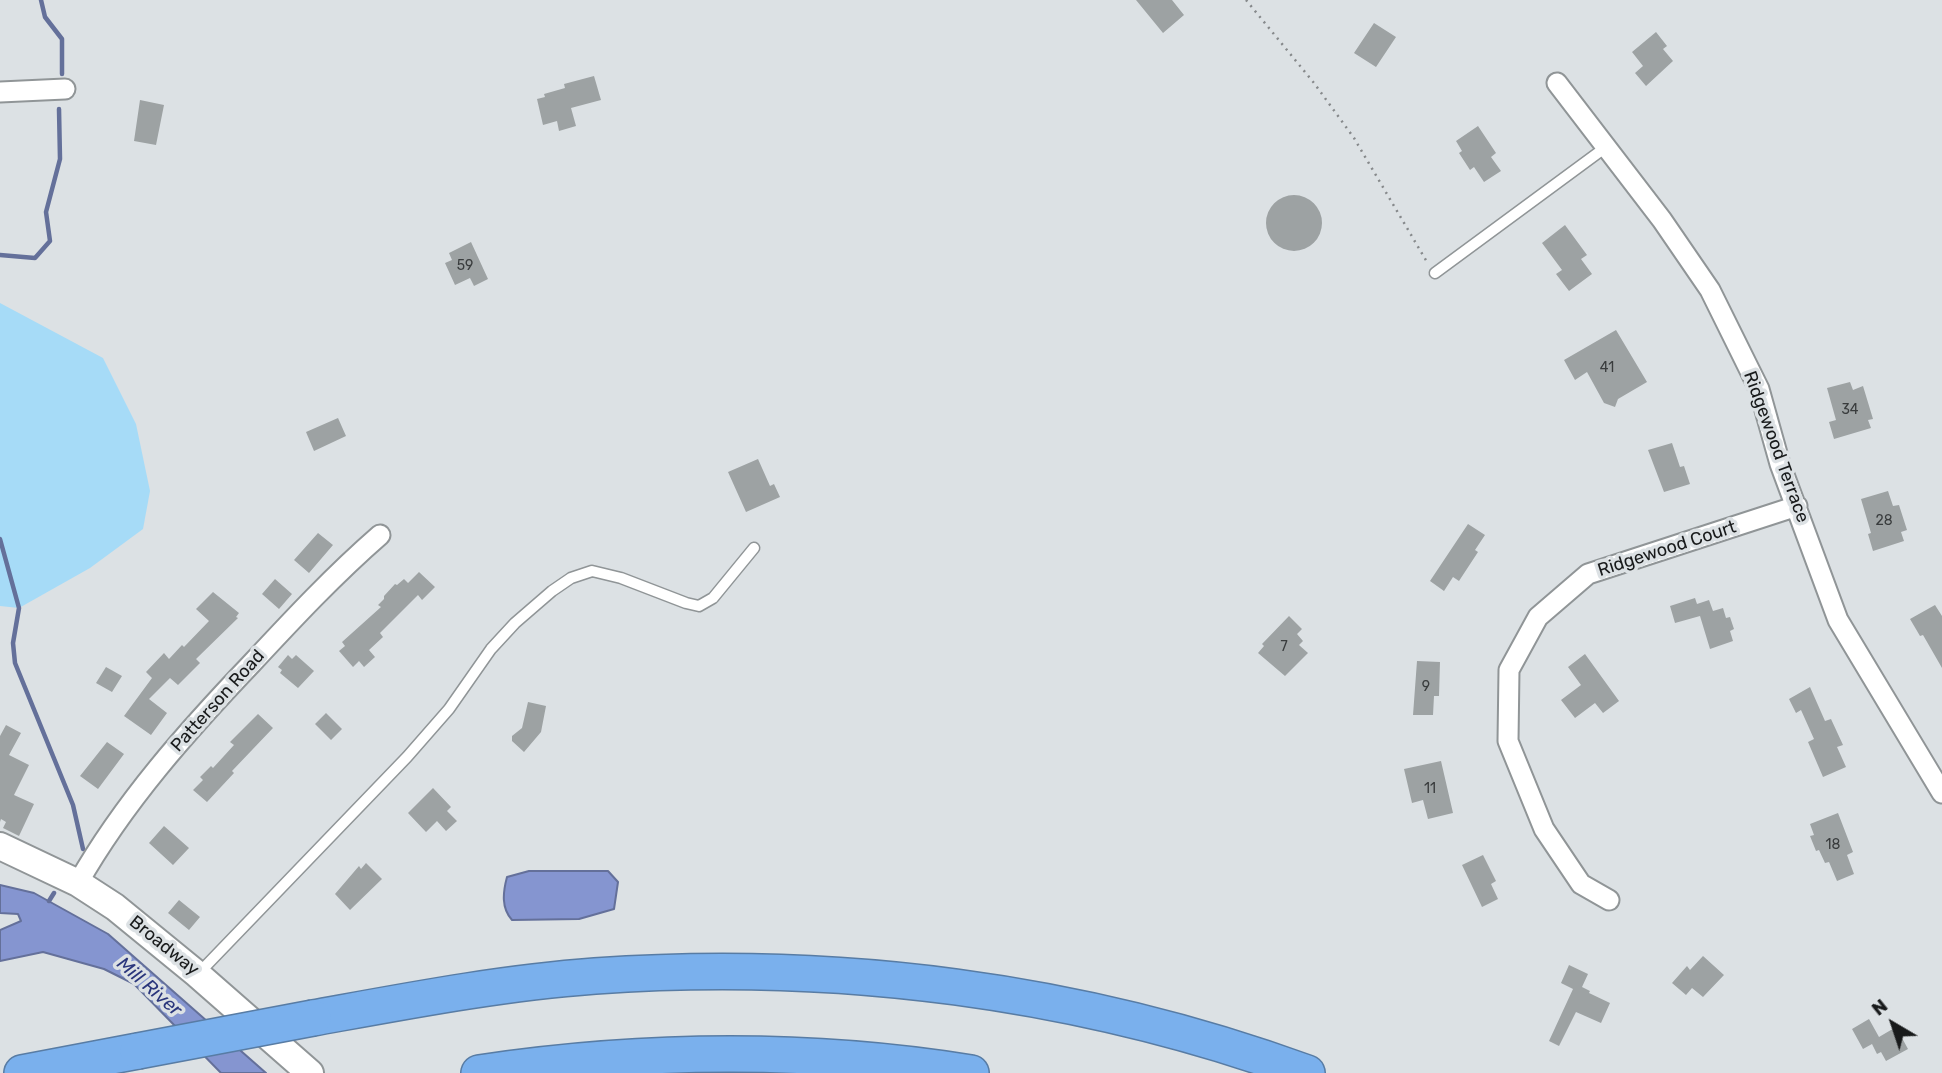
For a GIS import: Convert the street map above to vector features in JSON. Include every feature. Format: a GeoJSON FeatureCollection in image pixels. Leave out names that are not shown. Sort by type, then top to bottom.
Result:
{"type":"FeatureCollection","features":[{"type":"Feature","properties":{"kind":"highway"},"geometry":{"type":"LineString","coordinates":[[22,1073],[458,992],[594,976],[709,971],[838,975],[957,987],[1076,1008],[1194,1037],[1307,1073]]}},
{"type":"Feature","properties":{"kind":"highway"},"geometry":{"type":"LineString","coordinates":[[479,1073],[602,1059],[729,1054],[845,1058],[971,1073]]}},
{"type":"Feature","properties":{"kind":"main road","name":"Broadway"},"geometry":{"type":"LineString","coordinates":[[0,846],[78,883],[115,907],[197,974],[310,1073]]}},
{"type":"Feature","properties":{"kind":"street","name":"Ridgewood Terrace"},"geometry":{"type":"LineString","coordinates":[[1557,83],[1662,220],[1710,290],[1759,389],[1780,464],[1838,620],[1942,793]]}},
{"type":"Feature","properties":{"kind":"street"},"geometry":{"type":"LineString","coordinates":[[0,92],[65,89]]}},
{"type":"Feature","properties":{"kind":"street","name":"Ridgewood Court"},"geometry":{"type":"LineString","coordinates":[[1609,900],[1581,884],[1544,829],[1508,740],[1509,670],[1538,617],[1588,574],[1797,506]]}},
{"type":"Feature","properties":{"kind":"street","name":"Patterson Road"},"geometry":{"type":"LineString","coordinates":[[78,883],[115,823],[211,706],[338,572],[380,535]]}},
{"type":"Feature","properties":{"kind":"lane"},"geometry":{"type":"LineString","coordinates":[[1435,273],[1606,147]]}},
{"type":"Feature","properties":{"kind":"lane"},"geometry":{"type":"LineString","coordinates":[[197,974],[407,757],[449,709],[491,649],[515,623],[552,591],[571,578],[592,571],[621,578],[699,606],[713,598],[754,548]]}},
{"type":"Feature","properties":{"kind":"path"},"geometry":{"type":"LineString","coordinates":[[1246,0],[1314,83],[1354,138],[1435,273]]}},
{"type":"Feature","properties":{"kind":"shaded area"},"geometry":{"type":"Polygon","coordinates":[[[0,303],[103,358],[136,424],[150,491],[143,529],[90,568],[19,608],[0,606],[0,303]]]}},
{"type":"Feature","properties":{"kind":"water"},"geometry":{"type":"Polygon","coordinates":[[[529,871],[608,871],[618,882],[614,909],[579,919],[512,920],[504,900],[507,877],[529,871]]]}},
{"type":"Feature","properties":{"kind":"water","name":"Mill River"},"geometry":{"type":"Polygon","coordinates":[[[0,885],[34,893],[108,934],[266,1073],[221,1073],[134,984],[104,969],[43,952],[0,961],[0,930],[21,921],[18,914],[0,913],[0,885]]]}},
{"type":"Feature","properties":{"kind":"building"},"geometry":{"type":"Polygon","coordinates":[[[1136,0],[1172,0],[1184,15],[1163,33],[1136,0]]]}},
{"type":"Feature","properties":{"kind":"building"},"geometry":{"type":"Polygon","coordinates":[[[1374,23],[1396,37],[1376,67],[1354,53],[1374,23]]]}},
{"type":"Feature","properties":{"kind":"building"},"geometry":{"type":"Polygon","coordinates":[[[1656,32],[1667,46],[1663,49],[1673,61],[1646,86],[1635,73],[1643,66],[1632,52],[1656,32]]]}},
{"type":"Feature","properties":{"kind":"building"},"geometry":{"type":"Polygon","coordinates":[[[594,76],[601,100],[571,108],[576,126],[559,131],[557,121],[543,125],[537,99],[565,88],[564,84],[594,76]]]}},
{"type":"Feature","properties":{"kind":"building"},"geometry":{"type":"Polygon","coordinates":[[[140,100],[164,105],[156,145],[134,141],[140,100]]]}},
{"type":"Feature","properties":{"kind":"building"},"geometry":{"type":"Polygon","coordinates":[[[1478,126],[1496,153],[1491,157],[1501,171],[1484,182],[1474,167],[1470,170],[1459,153],[1462,151],[1456,141],[1478,126]]]}},
{"type":"Feature","properties":{"kind":"building"},"geometry":{"type":"Polygon","coordinates":[[[1294,195],[1309,200],[1317,208],[1322,223],[1317,238],[1309,246],[1294,251],[1279,246],[1271,238],[1266,223],[1271,208],[1279,200],[1294,195]]]}},
{"type":"Feature","properties":{"kind":"building"},"geometry":{"type":"Polygon","coordinates":[[[1565,225],[1587,255],[1581,259],[1592,274],[1569,291],[1556,274],[1562,270],[1542,243],[1565,225]]]}},
{"type":"Feature","properties":{"kind":"building"},"geometry":{"type":"Polygon","coordinates":[[[471,242],[488,279],[474,286],[470,278],[455,285],[445,263],[452,260],[449,253],[471,242]]]}},
{"type":"Feature","properties":{"kind":"building"},"geometry":{"type":"Polygon","coordinates":[[[1616,330],[1647,382],[1618,399],[1615,407],[1604,403],[1587,372],[1575,380],[1564,360],[1616,330]]]}},
{"type":"Feature","properties":{"kind":"building"},"geometry":{"type":"Polygon","coordinates":[[[1850,382],[1853,390],[1863,386],[1873,419],[1868,420],[1871,428],[1834,439],[1829,422],[1836,420],[1827,388],[1850,382]]]}},
{"type":"Feature","properties":{"kind":"building"},"geometry":{"type":"Polygon","coordinates":[[[338,418],[346,436],[314,451],[306,432],[338,418]]]}},
{"type":"Feature","properties":{"kind":"building"},"geometry":{"type":"Polygon","coordinates":[[[1672,443],[1680,467],[1684,466],[1690,484],[1664,492],[1648,450],[1672,443]]]}},
{"type":"Feature","properties":{"kind":"building"},"geometry":{"type":"Polygon","coordinates":[[[758,459],[770,486],[774,484],[780,497],[746,512],[728,472],[758,459]]]}},
{"type":"Feature","properties":{"kind":"building"},"geometry":{"type":"Polygon","coordinates":[[[1888,491],[1893,506],[1899,505],[1907,530],[1901,532],[1904,541],[1873,551],[1861,499],[1888,491]]]}},
{"type":"Feature","properties":{"kind":"building"},"geometry":{"type":"Polygon","coordinates":[[[1468,524],[1485,535],[1475,550],[1478,552],[1459,581],[1453,577],[1444,591],[1430,581],[1468,524]]]}},
{"type":"Feature","properties":{"kind":"building"},"geometry":{"type":"Polygon","coordinates":[[[318,533],[333,545],[309,573],[294,560],[318,533]]]}},
{"type":"Feature","properties":{"kind":"building"},"geometry":{"type":"Polygon","coordinates":[[[419,572],[435,587],[422,600],[418,595],[380,633],[383,637],[369,650],[375,657],[364,667],[359,661],[353,667],[339,651],[345,646],[342,642],[381,607],[378,605],[395,584],[404,579],[408,583],[419,572]]]}},
{"type":"Feature","properties":{"kind":"building"},"geometry":{"type":"Polygon","coordinates":[[[275,579],[292,594],[279,609],[262,594],[275,579]]]}},
{"type":"Feature","properties":{"kind":"building"},"geometry":{"type":"Polygon","coordinates":[[[213,592],[239,613],[236,617],[238,618],[196,659],[200,663],[178,685],[170,678],[149,699],[167,713],[151,735],[124,716],[152,678],[146,672],[164,653],[169,659],[182,645],[184,647],[209,621],[196,609],[213,592]]]}},
{"type":"Feature","properties":{"kind":"building"},"geometry":{"type":"Polygon","coordinates":[[[1695,598],[1697,604],[1709,600],[1713,611],[1723,608],[1734,629],[1730,631],[1733,641],[1710,649],[1700,616],[1675,623],[1670,606],[1695,598]]]}},
{"type":"Feature","properties":{"kind":"building"},"geometry":{"type":"Polygon","coordinates":[[[1935,605],[1942,616],[1942,668],[1923,635],[1920,636],[1910,619],[1935,605]]]}},
{"type":"Feature","properties":{"kind":"building"},"geometry":{"type":"Polygon","coordinates":[[[1289,616],[1302,629],[1297,634],[1303,641],[1299,645],[1308,653],[1285,676],[1258,653],[1264,646],[1262,644],[1289,616]]]}},
{"type":"Feature","properties":{"kind":"building"},"geometry":{"type":"Polygon","coordinates":[[[1585,654],[1619,701],[1603,713],[1595,703],[1575,718],[1561,700],[1581,685],[1568,667],[1585,654]]]}},
{"type":"Feature","properties":{"kind":"building"},"geometry":{"type":"Polygon","coordinates":[[[288,655],[292,659],[296,655],[314,671],[298,688],[280,673],[282,670],[278,667],[288,655]]]}},
{"type":"Feature","properties":{"kind":"building"},"geometry":{"type":"Polygon","coordinates":[[[1417,661],[1440,662],[1439,696],[1434,696],[1433,715],[1413,715],[1417,661]]]}},
{"type":"Feature","properties":{"kind":"building"},"geometry":{"type":"Polygon","coordinates":[[[106,667],[122,676],[112,692],[96,683],[106,667]]]}},
{"type":"Feature","properties":{"kind":"building"},"geometry":{"type":"Polygon","coordinates":[[[1810,687],[1825,721],[1831,719],[1843,745],[1837,747],[1846,767],[1823,777],[1808,742],[1814,739],[1801,710],[1796,713],[1789,699],[1810,687]]]}},
{"type":"Feature","properties":{"kind":"building"},"geometry":{"type":"Polygon","coordinates":[[[528,702],[546,706],[541,732],[524,752],[512,741],[512,736],[522,728],[528,702]]]}},
{"type":"Feature","properties":{"kind":"building"},"geometry":{"type":"Polygon","coordinates":[[[326,713],[342,729],[331,740],[315,724],[326,713]]]}},
{"type":"Feature","properties":{"kind":"building"},"geometry":{"type":"Polygon","coordinates":[[[258,714],[273,728],[207,802],[193,790],[203,780],[200,777],[211,766],[213,768],[234,745],[230,742],[258,714]]]}},
{"type":"Feature","properties":{"kind":"building"},"geometry":{"type":"Polygon","coordinates":[[[6,725],[21,733],[9,755],[29,765],[14,795],[34,804],[19,836],[3,828],[6,822],[1,819],[0,822],[0,736],[6,725]]]}},
{"type":"Feature","properties":{"kind":"building"},"geometry":{"type":"Polygon","coordinates":[[[107,742],[124,754],[98,789],[80,776],[107,742]]]}},
{"type":"Feature","properties":{"kind":"building"},"geometry":{"type":"Polygon","coordinates":[[[1441,761],[1453,813],[1428,819],[1423,800],[1412,803],[1404,769],[1441,761]]]}},
{"type":"Feature","properties":{"kind":"building"},"geometry":{"type":"Polygon","coordinates":[[[433,788],[451,807],[447,811],[457,821],[446,831],[437,821],[426,832],[408,813],[433,788]]]}},
{"type":"Feature","properties":{"kind":"building"},"geometry":{"type":"Polygon","coordinates":[[[1838,813],[1853,852],[1847,855],[1854,874],[1837,881],[1829,862],[1825,863],[1819,850],[1816,851],[1810,836],[1814,835],[1810,824],[1838,813]]]}},
{"type":"Feature","properties":{"kind":"building"},"geometry":{"type":"Polygon","coordinates":[[[164,826],[189,848],[173,865],[149,843],[164,826]]]}},
{"type":"Feature","properties":{"kind":"building"},"geometry":{"type":"Polygon","coordinates":[[[1483,855],[1496,881],[1491,884],[1498,899],[1482,907],[1462,865],[1483,855]]]}},
{"type":"Feature","properties":{"kind":"building"},"geometry":{"type":"Polygon","coordinates":[[[366,863],[382,879],[350,910],[335,894],[359,866],[361,869],[366,863]]]}},
{"type":"Feature","properties":{"kind":"building"},"geometry":{"type":"Polygon","coordinates":[[[179,900],[200,917],[189,930],[168,913],[179,900]]]}},
{"type":"Feature","properties":{"kind":"building"},"geometry":{"type":"Polygon","coordinates":[[[1703,956],[1724,975],[1703,997],[1692,988],[1686,995],[1672,983],[1687,966],[1690,970],[1703,956]]]}},
{"type":"Feature","properties":{"kind":"building"},"geometry":{"type":"Polygon","coordinates":[[[1569,965],[1588,974],[1582,987],[1610,1003],[1601,1023],[1576,1012],[1559,1046],[1549,1041],[1573,989],[1561,983],[1569,965]]]}},
{"type":"Feature","properties":{"kind":"building"},"geometry":{"type":"Polygon","coordinates":[[[1869,1019],[1879,1037],[1896,1027],[1908,1049],[1886,1061],[1881,1052],[1877,1054],[1872,1044],[1863,1049],[1852,1029],[1869,1019]]]}},
{"type":"Feature","properties":{"kind":"waterway"},"geometry":{"type":"LineString","coordinates":[[41,0],[45,17],[62,39],[62,74]]}},
{"type":"Feature","properties":{"kind":"waterway"},"geometry":{"type":"LineString","coordinates":[[0,255],[35,258],[50,241],[46,212],[60,159],[59,109]]}},
{"type":"Feature","properties":{"kind":"waterway"},"geometry":{"type":"LineString","coordinates":[[0,539],[19,608],[13,643],[15,663],[73,805],[83,849]]}},
{"type":"Feature","properties":{"kind":"waterway"},"geometry":{"type":"LineString","coordinates":[[49,901],[54,893]]}}]}
